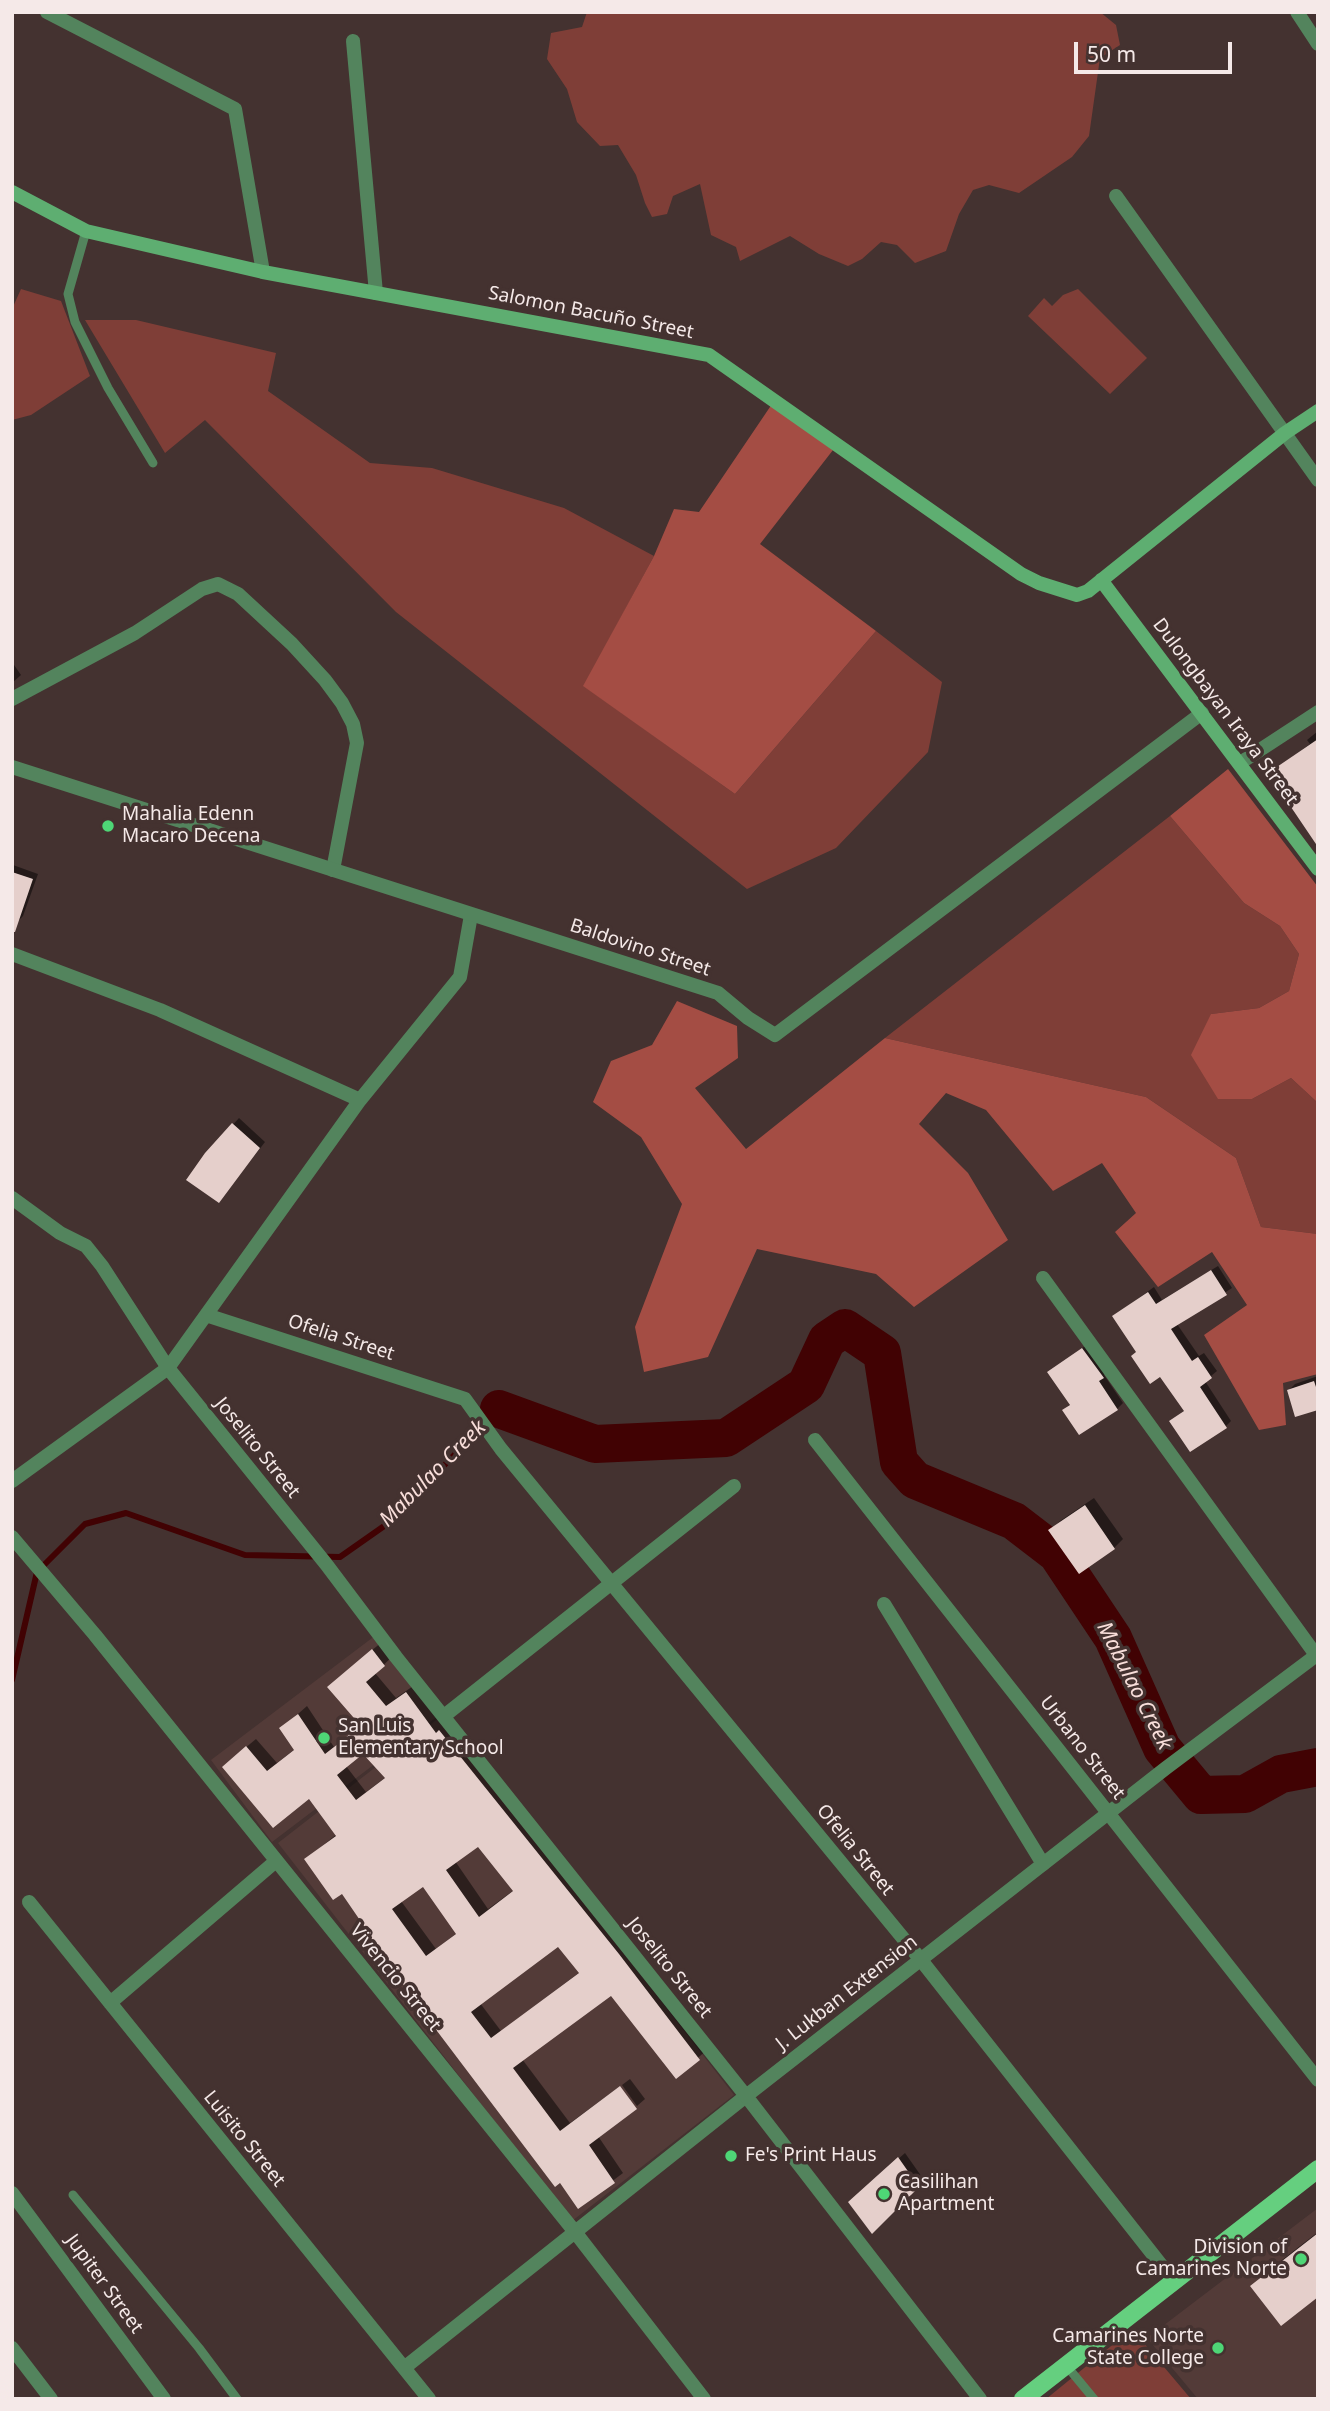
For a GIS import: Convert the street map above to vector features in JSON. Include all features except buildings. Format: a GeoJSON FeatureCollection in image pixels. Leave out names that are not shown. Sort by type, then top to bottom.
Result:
{"type":"FeatureCollection","features":[{"type":"Feature","properties":{"kind":"main road","name":"Salomon Bacuño Street"},"geometry":{"type":"LineString","coordinates":[[12,192],[86,231],[264,272],[709,355],[1021,574],[1039,583],[1077,595],[1088,591],[1101,580]]}},
{"type":"Feature","properties":{"kind":"main road"},"geometry":{"type":"LineString","coordinates":[[1101,580],[1285,433],[1318,411]]}},
{"type":"Feature","properties":{"kind":"main road","name":"Dulongbayan Iraya Street"},"geometry":{"type":"LineString","coordinates":[[1101,580],[1318,869]]}},
{"type":"Feature","properties":{"kind":"main road"},"geometry":{"type":"LineString","coordinates":[[1023,2399],[1318,2169]]}},
{"type":"Feature","properties":{"kind":"street"},"geometry":{"type":"LineString","coordinates":[[47,12],[235,108],[264,272]]}},
{"type":"Feature","properties":{"kind":"street"},"geometry":{"type":"LineString","coordinates":[[1297,12],[1318,44]]}},
{"type":"Feature","properties":{"kind":"street"},"geometry":{"type":"LineString","coordinates":[[353,41],[376,293]]}},
{"type":"Feature","properties":{"kind":"street"},"geometry":{"type":"LineString","coordinates":[[1116,196],[1318,480]]}},
{"type":"Feature","properties":{"kind":"street"},"geometry":{"type":"LineString","coordinates":[[12,699],[135,633],[202,589],[218,584],[238,594],[292,644],[325,680],[353,724],[357,743],[333,870]]}},
{"type":"Feature","properties":{"kind":"street"},"geometry":{"type":"LineString","coordinates":[[1240,763],[1318,712]]}},
{"type":"Feature","properties":{"kind":"street","name":"Baldovino Street"},"geometry":{"type":"LineString","coordinates":[[12,767],[718,993],[747,1018],[775,1035],[1202,713]]}},
{"type":"Feature","properties":{"kind":"street"},"geometry":{"type":"LineString","coordinates":[[12,1481],[168,1368],[360,1100],[460,977],[471,915]]}},
{"type":"Feature","properties":{"kind":"street"},"geometry":{"type":"LineString","coordinates":[[12,954],[160,1010],[360,1100]]}},
{"type":"Feature","properties":{"kind":"street","name":"Joselito Street"},"geometry":{"type":"LineString","coordinates":[[12,1198],[60,1233],[86,1246],[102,1266],[168,1368],[746,2096],[980,2399]]}},
{"type":"Feature","properties":{"kind":"street"},"geometry":{"type":"LineString","coordinates":[[1043,1278],[1317,1654]]}},
{"type":"Feature","properties":{"kind":"street","name":"Ofelia Street"},"geometry":{"type":"LineString","coordinates":[[206,1315],[465,1399],[501,1449],[921,1960],[1173,2280]]}},
{"type":"Feature","properties":{"kind":"street","name":"Urbano Street"},"geometry":{"type":"LineString","coordinates":[[816,1440],[1318,2080]]}},
{"type":"Feature","properties":{"kind":"street"},"geometry":{"type":"LineString","coordinates":[[444,1716],[734,1486]]}},
{"type":"Feature","properties":{"kind":"street","name":"Vivencio Street"},"geometry":{"type":"LineString","coordinates":[[12,1537],[95,1635],[575,2232],[704,2399]]}},
{"type":"Feature","properties":{"kind":"street"},"geometry":{"type":"LineString","coordinates":[[884,1604],[1043,1864]]}},
{"type":"Feature","properties":{"kind":"street","name":"J. Lukban Extension"},"geometry":{"type":"LineString","coordinates":[[404,2368],[746,2096],[1206,1737],[1317,1654]]}},
{"type":"Feature","properties":{"kind":"street"},"geometry":{"type":"LineString","coordinates":[[110,2003],[276,1861]]}},
{"type":"Feature","properties":{"kind":"street","name":"Luisito Street"},"geometry":{"type":"LineString","coordinates":[[29,1902],[429,2399]]}},
{"type":"Feature","properties":{"kind":"street","name":"Jupiter Street"},"geometry":{"type":"LineString","coordinates":[[12,2193],[164,2399]]}},
{"type":"Feature","properties":{"kind":"street"},"geometry":{"type":"LineString","coordinates":[[12,2348],[51,2399]]}},
{"type":"Feature","properties":{"kind":"lane"},"geometry":{"type":"LineString","coordinates":[[86,231],[68,294],[75,322],[108,388],[153,463]]}},
{"type":"Feature","properties":{"kind":"lane"},"geometry":{"type":"LineString","coordinates":[[73,2195],[199,2348],[237,2399]]}},
{"type":"Feature","properties":{"kind":"lane"},"geometry":{"type":"LineString","coordinates":[[1065,2364],[1094,2399]]}},
{"type":"Feature","properties":{"kind":"shaded area"},"geometry":{"type":"Polygon","coordinates":[[[587,12],[1100,12],[1116,25],[1120,45],[1100,58],[1089,136],[1072,157],[1019,193],[989,185],[973,190],[959,214],[946,251],[915,263],[897,245],[881,242],[862,259],[848,266],[819,254],[790,236],[740,261],[736,247],[711,235],[700,184],[673,196],[667,214],[652,217],[636,175],[618,145],[600,146],[577,122],[567,89],[547,59],[551,33],[582,27],[587,12]]]}},
{"type":"Feature","properties":{"kind":"shaded area"},"geometry":{"type":"Polygon","coordinates":[[[21,289],[61,301],[90,376],[31,415],[12,420],[12,309],[21,289]]]}},
{"type":"Feature","properties":{"kind":"shaded area"},"geometry":{"type":"Polygon","coordinates":[[[1078,289],[1147,358],[1110,394],[1028,316],[1044,298],[1052,306],[1063,295],[1078,289]]]}},
{"type":"Feature","properties":{"kind":"shaded area"},"geometry":{"type":"Polygon","coordinates":[[[85,320],[136,320],[276,353],[268,391],[370,463],[432,468],[564,508],[654,556],[584,686],[735,794],[876,631],[942,682],[928,752],[836,848],[747,889],[396,612],[205,420],[165,453],[85,320]]]}},
{"type":"Feature","properties":{"kind":"shaded area"},"geometry":{"type":"Polygon","coordinates":[[[772,404],[833,450],[760,544],[876,631],[735,794],[583,686],[654,556],[674,509],[699,512],[772,404]]]}},
{"type":"Feature","properties":{"kind":"shaded area"},"geometry":{"type":"Polygon","coordinates":[[[1228,769],[1318,887],[1318,1103],[1291,1078],[1252,1099],[1218,1099],[1191,1055],[1211,1014],[1259,1008],[1289,991],[1299,954],[1280,926],[1244,903],[1170,816],[1228,769]]]}},
{"type":"Feature","properties":{"kind":"shaded area"},"geometry":{"type":"Polygon","coordinates":[[[1170,816],[1244,903],[1280,926],[1299,954],[1289,991],[1259,1008],[1211,1014],[1252,1099],[1291,1078],[1318,1103],[1318,1234],[1261,1227],[1236,1158],[1146,1097],[885,1038],[1170,816]]]}},
{"type":"Feature","properties":{"kind":"shaded area"},"geometry":{"type":"Polygon","coordinates":[[[677,1001],[737,1026],[738,1058],[695,1088],[746,1149],[885,1038],[1146,1097],[1236,1158],[1261,1227],[1318,1234],[1318,1374],[1283,1383],[1286,1425],[1259,1430],[1204,1335],[1247,1305],[1212,1252],[1158,1287],[1115,1232],[1136,1213],[1102,1163],[1053,1191],[986,1110],[946,1093],[919,1124],[968,1173],[1008,1240],[914,1307],[876,1274],[757,1249],[708,1357],[644,1372],[635,1327],[682,1204],[641,1137],[593,1102],[611,1061],[652,1045],[677,1001]]]}},
{"type":"Feature","properties":{"kind":"shaded area","name":"San Luis Elementary School"},"geometry":{"type":"Polygon","coordinates":[[[376,1635],[438,1716],[272,1842],[211,1760],[376,1635]]]}},
{"type":"Feature","properties":{"kind":"shaded area"},"geometry":{"type":"Polygon","coordinates":[[[440,1717],[734,2095],[572,2221],[278,1843],[440,1717]]]}},
{"type":"Feature","properties":{"kind":"shaded area","name":"Camarines Norte State College"},"geometry":{"type":"Polygon","coordinates":[[[1318,2208],[1318,2399],[1198,2399],[1147,2338],[1318,2208]]]}},
{"type":"Feature","properties":{"kind":"shaded area"},"geometry":{"type":"Polygon","coordinates":[[[1132,2329],[1191,2399],[1046,2399],[1132,2329]]]}},
{"type":"Feature","properties":{"kind":"waterway","name":"Mabulao Creek"},"geometry":{"type":"LineString","coordinates":[[499,1409],[595,1444],[726,1438],[806,1385],[827,1340],[845,1328],[882,1353],[899,1462],[915,1480],[1014,1521],[1057,1554],[1113,1638],[1162,1748],[1201,1795],[1245,1794],[1281,1774],[1318,1767]]}},
{"type":"Feature","properties":{"kind":"waterway","name":"Mabulao Creek"},"geometry":{"type":"LineString","coordinates":[[12,1680],[37,1572],[85,1524],[126,1513],[245,1555],[340,1557],[387,1524],[499,1409]]}},
{"type":"Feature","properties":{"kind":"place","name":"Mahalia Edenn Macaro Decena"},"geometry":{"type":"Point","coordinates":[108,826]}},
{"type":"Feature","properties":{"kind":"place","name":"San Luis Elementary School"},"geometry":{"type":"Point","coordinates":[324,1738]}},
{"type":"Feature","properties":{"kind":"place","name":"Fe's Print Haus"},"geometry":{"type":"Point","coordinates":[731,2156]}},
{"type":"Feature","properties":{"kind":"place","name":"Casilihan Apartment"},"geometry":{"type":"Point","coordinates":[884,2194]}},
{"type":"Feature","properties":{"kind":"place","name":"Division of Camarines Norte"},"geometry":{"type":"Point","coordinates":[1301,2259]}},
{"type":"Feature","properties":{"kind":"place","name":"Camarines Norte State College"},"geometry":{"type":"Point","coordinates":[1218,2348]}}]}
